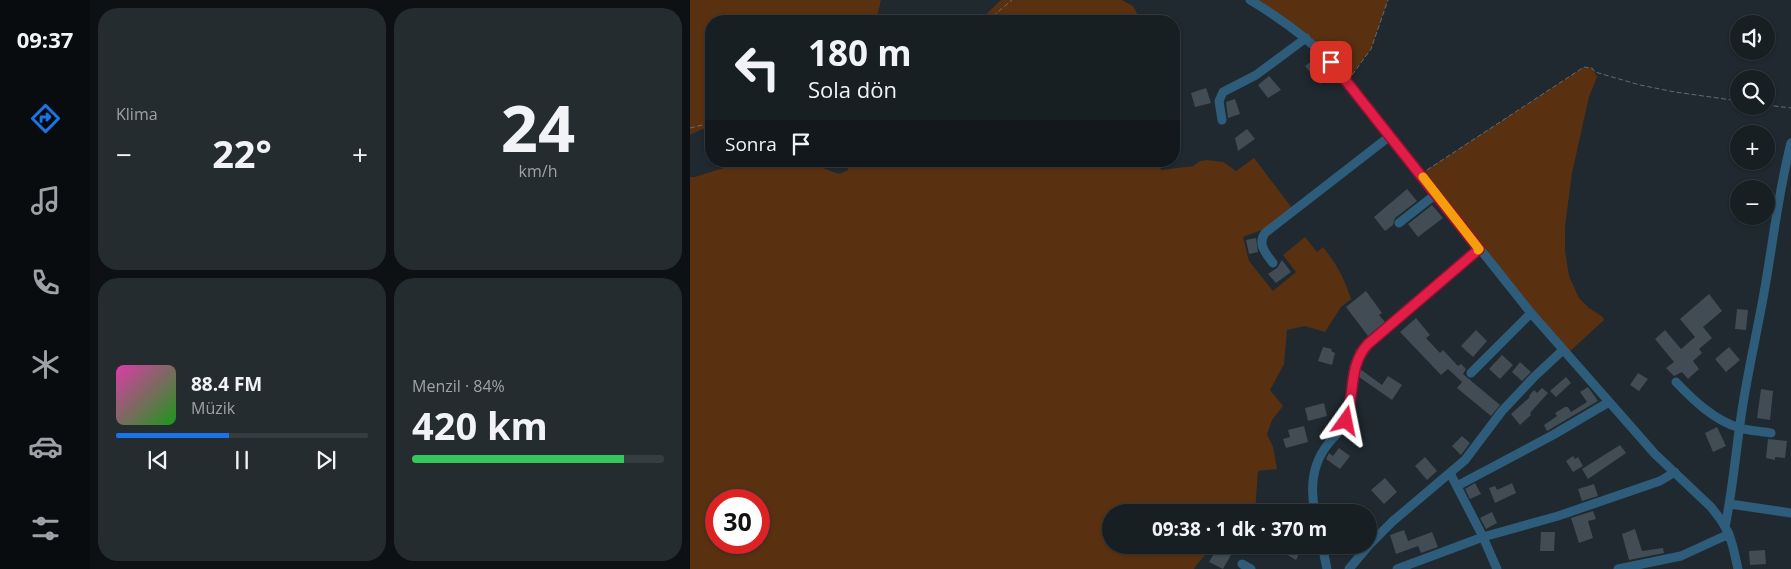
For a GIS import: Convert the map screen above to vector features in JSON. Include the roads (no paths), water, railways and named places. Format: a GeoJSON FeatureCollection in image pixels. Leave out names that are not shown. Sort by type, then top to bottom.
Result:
{"type":"FeatureCollection","features":[{"type":"Feature","properties":{"kind":"street"},"geometry":{"type":"LineString","coordinates":[[1250,0],[1269,11],[1306,38],[1331,62],[1531,313],[1655,454],[1711,507],[1727,530],[1734,547],[1738,569]]}},
{"type":"Feature","properties":{"kind":"street"},"geometry":{"type":"LineString","coordinates":[[1222,120],[1219,106],[1220,95],[1223,92],[1256,75],[1306,38]]}},
{"type":"Feature","properties":{"kind":"street"},"geometry":{"type":"LineString","coordinates":[[1273,263],[1262,243],[1265,233],[1390,136]]}},
{"type":"Feature","properties":{"kind":"street"},"geometry":{"type":"LineString","coordinates":[[1727,530],[1740,428],[1764,292],[1775,216],[1791,143]]}},
{"type":"Feature","properties":{"kind":"street"},"geometry":{"type":"LineString","coordinates":[[1399,223],[1436,194]]}},
{"type":"Feature","properties":{"kind":"street"},"geometry":{"type":"LineString","coordinates":[[1314,504],[1312,482],[1315,468],[1319,457],[1346,421],[1350,409],[1354,366],[1360,352],[1479,249]]}},
{"type":"Feature","properties":{"kind":"street"},"geometry":{"type":"LineString","coordinates":[[1471,373],[1531,313]]}},
{"type":"Feature","properties":{"kind":"street"},"geometry":{"type":"LineString","coordinates":[[1349,569],[1393,521],[1450,473],[1475,448],[1502,411],[1563,350]]}},
{"type":"Feature","properties":{"kind":"street"},"geometry":{"type":"LineString","coordinates":[[1676,382],[1701,406],[1740,428],[1771,433]]}},
{"type":"Feature","properties":{"kind":"street"},"geometry":{"type":"LineString","coordinates":[[1457,486],[1553,435],[1609,402]]}},
{"type":"Feature","properties":{"kind":"street"},"geometry":{"type":"LineString","coordinates":[[1397,569],[1483,538],[1558,516],[1660,482],[1675,472]]}},
{"type":"Feature","properties":{"kind":"street"},"geometry":{"type":"LineString","coordinates":[[1450,473],[1497,569]]}},
{"type":"Feature","properties":{"kind":"street"},"geometry":{"type":"LineString","coordinates":[[1730,504],[1791,513]]}},
{"type":"Feature","properties":{"kind":"street"},"geometry":{"type":"LineString","coordinates":[[1618,569],[1681,556],[1727,530]]}},
{"type":"Feature","properties":{"kind":"street"},"geometry":{"type":"LineString","coordinates":[[1324,554],[1327,569]]}},
{"type":"Feature","properties":{"kind":"street"},"geometry":{"type":"LineString","coordinates":[[1242,564],[1251,569]]}}]}
